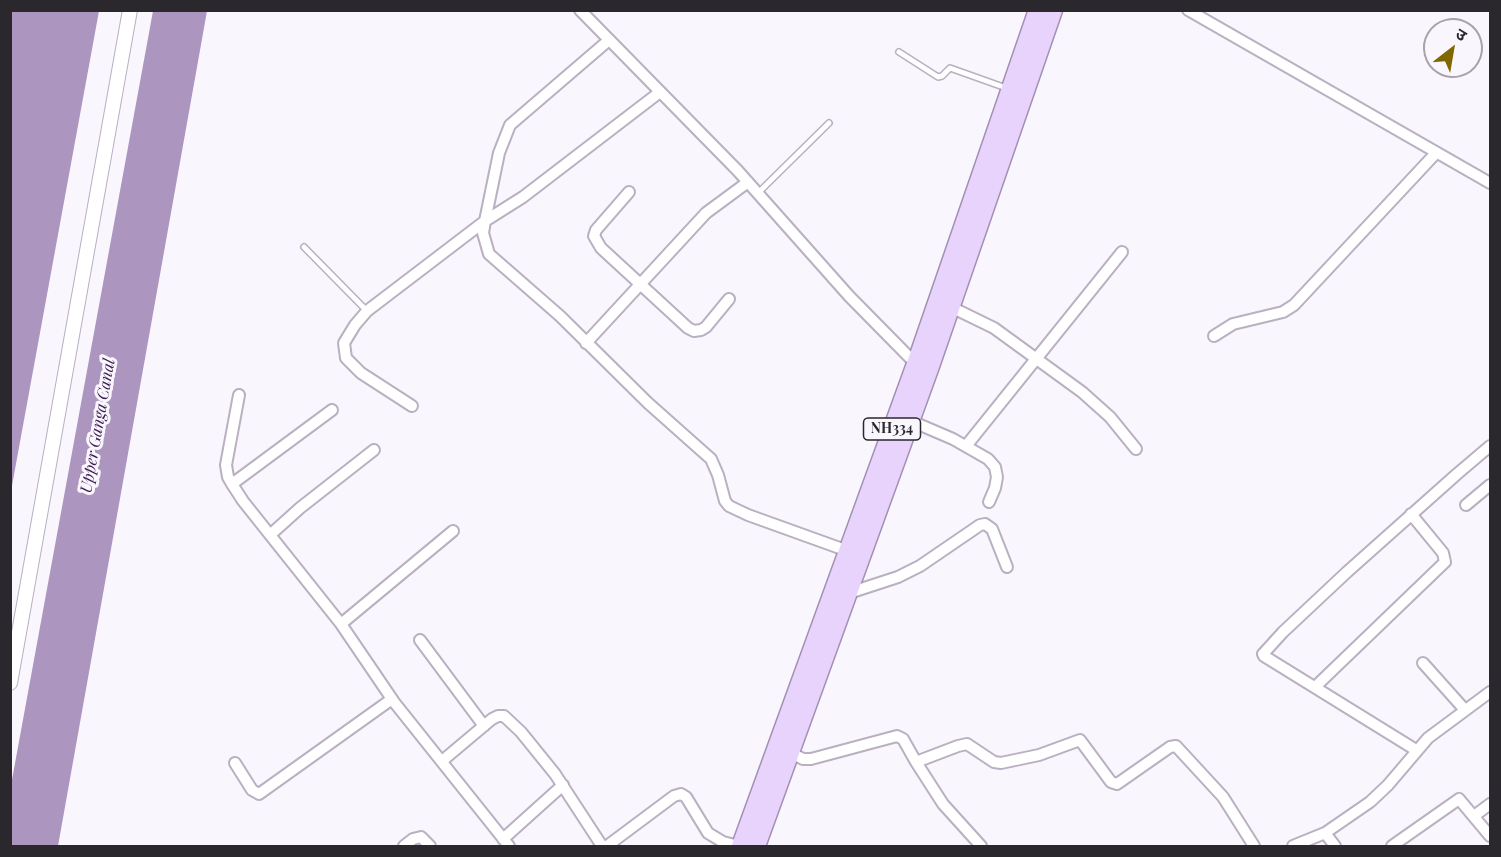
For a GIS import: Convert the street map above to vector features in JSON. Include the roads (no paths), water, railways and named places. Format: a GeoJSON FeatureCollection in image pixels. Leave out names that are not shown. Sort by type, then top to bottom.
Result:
{"type":"FeatureCollection","features":[{"type":"Feature","properties":{"kind":"highway","name":"NH334"},"geometry":{"type":"LineString","coordinates":[[740,846],[916,364],[1038,10]]}},
{"type":"Feature","properties":{"kind":"highway","name":"NH334"},"geometry":{"type":"LineString","coordinates":[[756,846],[911,421],[1053,10]]}},
{"type":"Feature","properties":{"kind":"street"},"geometry":{"type":"LineString","coordinates":[[10,683],[130,10]]}},
{"type":"Feature","properties":{"kind":"street"},"geometry":{"type":"LineString","coordinates":[[580,10],[748,182],[849,296],[916,364]]}},
{"type":"Feature","properties":{"kind":"street"},"geometry":{"type":"LineString","coordinates":[[1188,10],[1491,183]]}},
{"type":"Feature","properties":{"kind":"street"},"geometry":{"type":"LineString","coordinates":[[609,40],[510,125],[499,153],[483,233],[489,254],[560,316],[711,459],[725,501],[729,506],[848,551]]}},
{"type":"Feature","properties":{"kind":"street"},"geometry":{"type":"LineString","coordinates":[[412,406],[361,373],[346,358],[344,343],[355,325],[368,311],[485,221],[523,197],[660,92]]}},
{"type":"Feature","properties":{"kind":"street"},"geometry":{"type":"LineString","coordinates":[[1214,336],[1233,324],[1283,312],[1294,305],[1436,153]]}},
{"type":"Feature","properties":{"kind":"street"},"geometry":{"type":"LineString","coordinates":[[586,343],[706,213],[748,182]]}},
{"type":"Feature","properties":{"kind":"street"},"geometry":{"type":"LineString","coordinates":[[629,192],[600,224],[594,236],[601,248],[694,331],[706,327],[729,300]]}},
{"type":"Feature","properties":{"kind":"street"},"geometry":{"type":"LineString","coordinates":[[966,446],[1122,252]]}},
{"type":"Feature","properties":{"kind":"street"},"geometry":{"type":"LineString","coordinates":[[951,307],[994,328],[1036,357],[1099,406],[1136,449]]}},
{"type":"Feature","properties":{"kind":"street"},"geometry":{"type":"LineString","coordinates":[[239,394],[226,465],[232,484],[341,624],[392,699],[506,843],[562,785]]}},
{"type":"Feature","properties":{"kind":"street"},"geometry":{"type":"LineString","coordinates":[[232,484],[332,410]]}},
{"type":"Feature","properties":{"kind":"street"},"geometry":{"type":"LineString","coordinates":[[911,421],[981,453],[995,467],[997,477],[989,502]]}},
{"type":"Feature","properties":{"kind":"street"},"geometry":{"type":"LineString","coordinates":[[1416,750],[1264,656],[1264,651],[1411,514],[1491,446]]}},
{"type":"Feature","properties":{"kind":"street"},"geometry":{"type":"LineString","coordinates":[[270,535],[374,450]]}},
{"type":"Feature","properties":{"kind":"street"},"geometry":{"type":"LineString","coordinates":[[1466,505],[1491,485]]}},
{"type":"Feature","properties":{"kind":"street"},"geometry":{"type":"LineString","coordinates":[[1315,687],[1445,562],[1443,553],[1411,514]]}},
{"type":"Feature","properties":{"kind":"street"},"geometry":{"type":"LineString","coordinates":[[849,593],[898,577],[920,566],[985,524],[992,529],[1007,567]]}},
{"type":"Feature","properties":{"kind":"street"},"geometry":{"type":"LineString","coordinates":[[341,624],[453,531]]}},
{"type":"Feature","properties":{"kind":"street"},"geometry":{"type":"LineString","coordinates":[[420,640],[484,726]]}},
{"type":"Feature","properties":{"kind":"street"},"geometry":{"type":"LineString","coordinates":[[1423,663],[1465,710]]}},
{"type":"Feature","properties":{"kind":"street"},"geometry":{"type":"LineString","coordinates":[[1293,846],[1325,833],[1370,802],[1388,785],[1428,738],[1491,692]]}},
{"type":"Feature","properties":{"kind":"street"},"geometry":{"type":"LineString","coordinates":[[235,763],[252,790],[259,794],[392,699]]}},
{"type":"Feature","properties":{"kind":"street"},"geometry":{"type":"LineString","coordinates":[[442,762],[484,726],[498,716],[504,716],[509,719],[562,785],[602,846]]}},
{"type":"Feature","properties":{"kind":"street"},"geometry":{"type":"LineString","coordinates":[[790,753],[803,759],[811,759],[897,736],[903,739],[944,804],[981,846]]}},
{"type":"Feature","properties":{"kind":"street"},"geometry":{"type":"LineString","coordinates":[[916,762],[967,744],[994,762],[1001,764],[1039,755],[1080,740],[1111,782],[1116,784],[1170,747],[1176,746],[1223,797],[1254,846]]}},
{"type":"Feature","properties":{"kind":"street"},"geometry":{"type":"LineString","coordinates":[[607,846],[674,796],[681,794],[686,797],[708,833],[723,842],[740,846]]}},
{"type":"Feature","properties":{"kind":"street"},"geometry":{"type":"LineString","coordinates":[[1392,846],[1455,800],[1461,800],[1491,836]]}},
{"type":"Feature","properties":{"kind":"street"},"geometry":{"type":"LineString","coordinates":[[1474,816],[1491,804]]}},
{"type":"Feature","properties":{"kind":"street"},"geometry":{"type":"LineString","coordinates":[[1325,833],[1335,846]]}},
{"type":"Feature","properties":{"kind":"street"},"geometry":{"type":"LineString","coordinates":[[404,846],[413,839],[421,837],[430,846]]}},
{"type":"Feature","properties":{"kind":"lane"},"geometry":{"type":"LineString","coordinates":[[899,52],[938,77],[950,68],[1010,89]]}},
{"type":"Feature","properties":{"kind":"lane"},"geometry":{"type":"LineString","coordinates":[[758,193],[829,123]]}},
{"type":"Feature","properties":{"kind":"lane"},"geometry":{"type":"LineString","coordinates":[[304,247],[368,311]]}},
{"type":"Feature","properties":{"kind":"water"},"geometry":{"type":"Polygon","coordinates":[[[10,11],[99,11],[11,491],[10,11]]]}},
{"type":"Feature","properties":{"kind":"water","name":"Upper Ganga Canal"},"geometry":{"type":"Polygon","coordinates":[[[153,11],[207,11],[58,846],[11,846],[11,785],[153,11]]]}}]}
